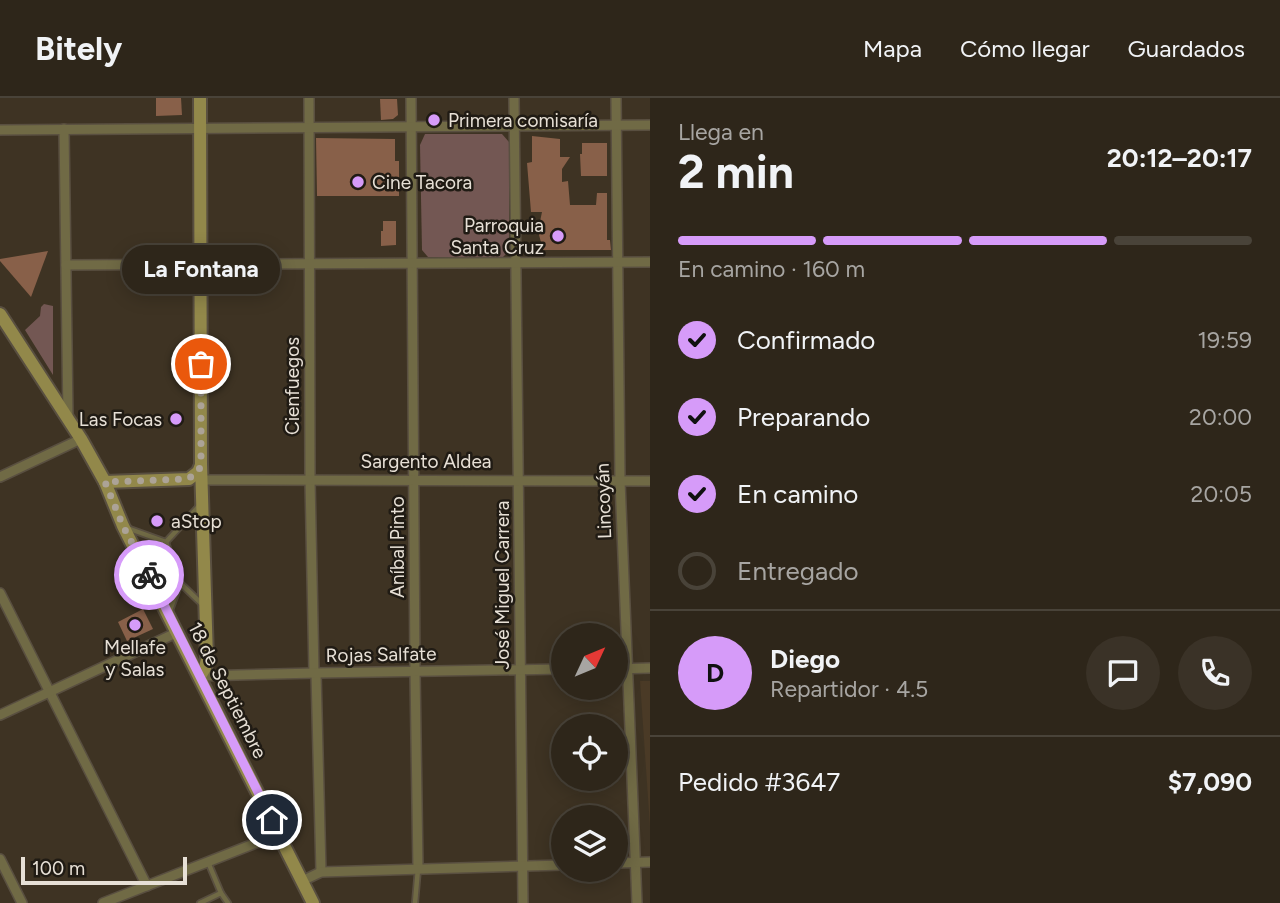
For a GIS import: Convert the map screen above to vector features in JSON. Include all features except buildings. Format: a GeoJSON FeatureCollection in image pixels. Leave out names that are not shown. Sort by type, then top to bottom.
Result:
{"type":"FeatureCollection","features":[{"type":"Feature","properties":{"kind":"main road"},"geometry":{"type":"LineString","coordinates":[[200,98],[201,464],[207,659],[200,676]]}},
{"type":"Feature","properties":{"kind":"main road","name":"18 de Septiembre"},"geometry":{"type":"LineString","coordinates":[[0,314],[68,418],[105,482],[123,526],[313,903]]}},
{"type":"Feature","properties":{"kind":"main road"},"geometry":{"type":"LineString","coordinates":[[105,482],[185,479],[195,475],[201,464]]}},
{"type":"Feature","properties":{"kind":"street","name":"Cienfuegos"},"geometry":{"type":"LineString","coordinates":[[309,98],[310,480],[321,872]]}},
{"type":"Feature","properties":{"kind":"street","name":"Aníbal Pinto"},"geometry":{"type":"LineString","coordinates":[[411,98],[418,869]]}},
{"type":"Feature","properties":{"kind":"street","name":"José Miguel Carrera"},"geometry":{"type":"LineString","coordinates":[[514,98],[523,903]]}},
{"type":"Feature","properties":{"kind":"street","name":"Lincoyán"},"geometry":{"type":"LineString","coordinates":[[616,98],[621,623]]}},
{"type":"Feature","properties":{"kind":"street"},"geometry":{"type":"LineString","coordinates":[[0,130],[650,125]]}},
{"type":"Feature","properties":{"kind":"street"},"geometry":{"type":"LineString","coordinates":[[64,129],[68,418]]}},
{"type":"Feature","properties":{"kind":"street"},"geometry":{"type":"LineString","coordinates":[[66,265],[650,262]]}},
{"type":"Feature","properties":{"kind":"street"},"geometry":{"type":"LineString","coordinates":[[0,477],[80,439]]}},
{"type":"Feature","properties":{"kind":"street","name":"Sargento Aldea"},"geometry":{"type":"LineString","coordinates":[[202,480],[650,481]]}},
{"type":"Feature","properties":{"kind":"street"},"geometry":{"type":"LineString","coordinates":[[0,593],[147,886]]}},
{"type":"Feature","properties":{"kind":"street"},"geometry":{"type":"LineString","coordinates":[[0,715],[178,632]]}},
{"type":"Feature","properties":{"kind":"street"},"geometry":{"type":"LineString","coordinates":[[628,668],[650,668]]}},
{"type":"Feature","properties":{"kind":"street","name":"Rojas Salfate"},"geometry":{"type":"LineString","coordinates":[[200,676],[551,669]]}},
{"type":"Feature","properties":{"kind":"street","name":"Lincoyán"},"geometry":{"type":"LineString","coordinates":[[623,700],[637,903]]}},
{"type":"Feature","properties":{"kind":"street"},"geometry":{"type":"LineString","coordinates":[[103,903],[279,834]]}},
{"type":"Feature","properties":{"kind":"street"},"geometry":{"type":"LineString","coordinates":[[0,859],[22,903]]}},
{"type":"Feature","properties":{"kind":"street"},"geometry":{"type":"LineString","coordinates":[[628,862],[650,862]]}},
{"type":"Feature","properties":{"kind":"street"},"geometry":{"type":"LineString","coordinates":[[302,881],[321,872],[551,865]]}},
{"type":"Feature","properties":{"kind":"lane"},"geometry":{"type":"LineString","coordinates":[[166,542],[202,502]]}},
{"type":"Feature","properties":{"kind":"lane"},"geometry":{"type":"LineString","coordinates":[[123,526],[166,542]]}},
{"type":"Feature","properties":{"kind":"lane"},"geometry":{"type":"LineString","coordinates":[[166,542],[180,583],[206,607]]}},
{"type":"Feature","properties":{"kind":"lane"},"geometry":{"type":"LineString","coordinates":[[169,614],[180,583]]}},
{"type":"Feature","properties":{"kind":"lane"},"geometry":{"type":"LineString","coordinates":[[208,862],[228,903]]}},
{"type":"Feature","properties":{"kind":"lane"},"geometry":{"type":"LineString","coordinates":[[415,903],[418,869]]}},
{"type":"Feature","properties":{"kind":"lane"},"geometry":{"type":"LineString","coordinates":[[200,903],[221,893]]}},
{"type":"Feature","properties":{"kind":"shaded area"},"geometry":{"type":"Polygon","coordinates":[[[425,134],[502,134],[509,142],[509,251],[503,257],[428,257],[422,250],[420,145],[425,134]]]}},
{"type":"Feature","properties":{"kind":"shaded area"},"geometry":{"type":"Polygon","coordinates":[[[44,304],[53,306],[53,375],[25,330],[40,316],[44,304]]]}},
{"type":"Feature","properties":{"kind":"shaded area"},"geometry":{"type":"Polygon","coordinates":[[[640,681],[650,681],[650,827],[640,681]]]}},
{"type":"Feature","properties":{"kind":"way so far"},"geometry":{"type":"LineString","coordinates":[[149,575],[123,526],[105,482],[185,479],[198,472],[201,464],[201,364]]}},
{"type":"Feature","properties":{"kind":"place","name":"Primera comisaría"},"geometry":{"type":"Point","coordinates":[434,120]}},
{"type":"Feature","properties":{"kind":"place","name":"Cine Tacora"},"geometry":{"type":"Point","coordinates":[358,182]}},
{"type":"Feature","properties":{"kind":"place","name":"Parroquia Santa Cruz"},"geometry":{"type":"Point","coordinates":[558,236]}},
{"type":"Feature","properties":{"kind":"place","name":"La Fontana"},"geometry":{"type":"Point","coordinates":[201,364]}},
{"type":"Feature","properties":{"kind":"place","name":"Las Focas"},"geometry":{"type":"Point","coordinates":[176,419]}},
{"type":"Feature","properties":{"kind":"place","name":"aStop"},"geometry":{"type":"Point","coordinates":[157,521]}},
{"type":"Feature","properties":{"kind":"place","name":"Mellafe y Salas"},"geometry":{"type":"Point","coordinates":[135,625]}},
{"type":"Feature","properties":{"kind":"route"},"geometry":{"type":"LineString","coordinates":[[149,575],[272,820]]}}]}
